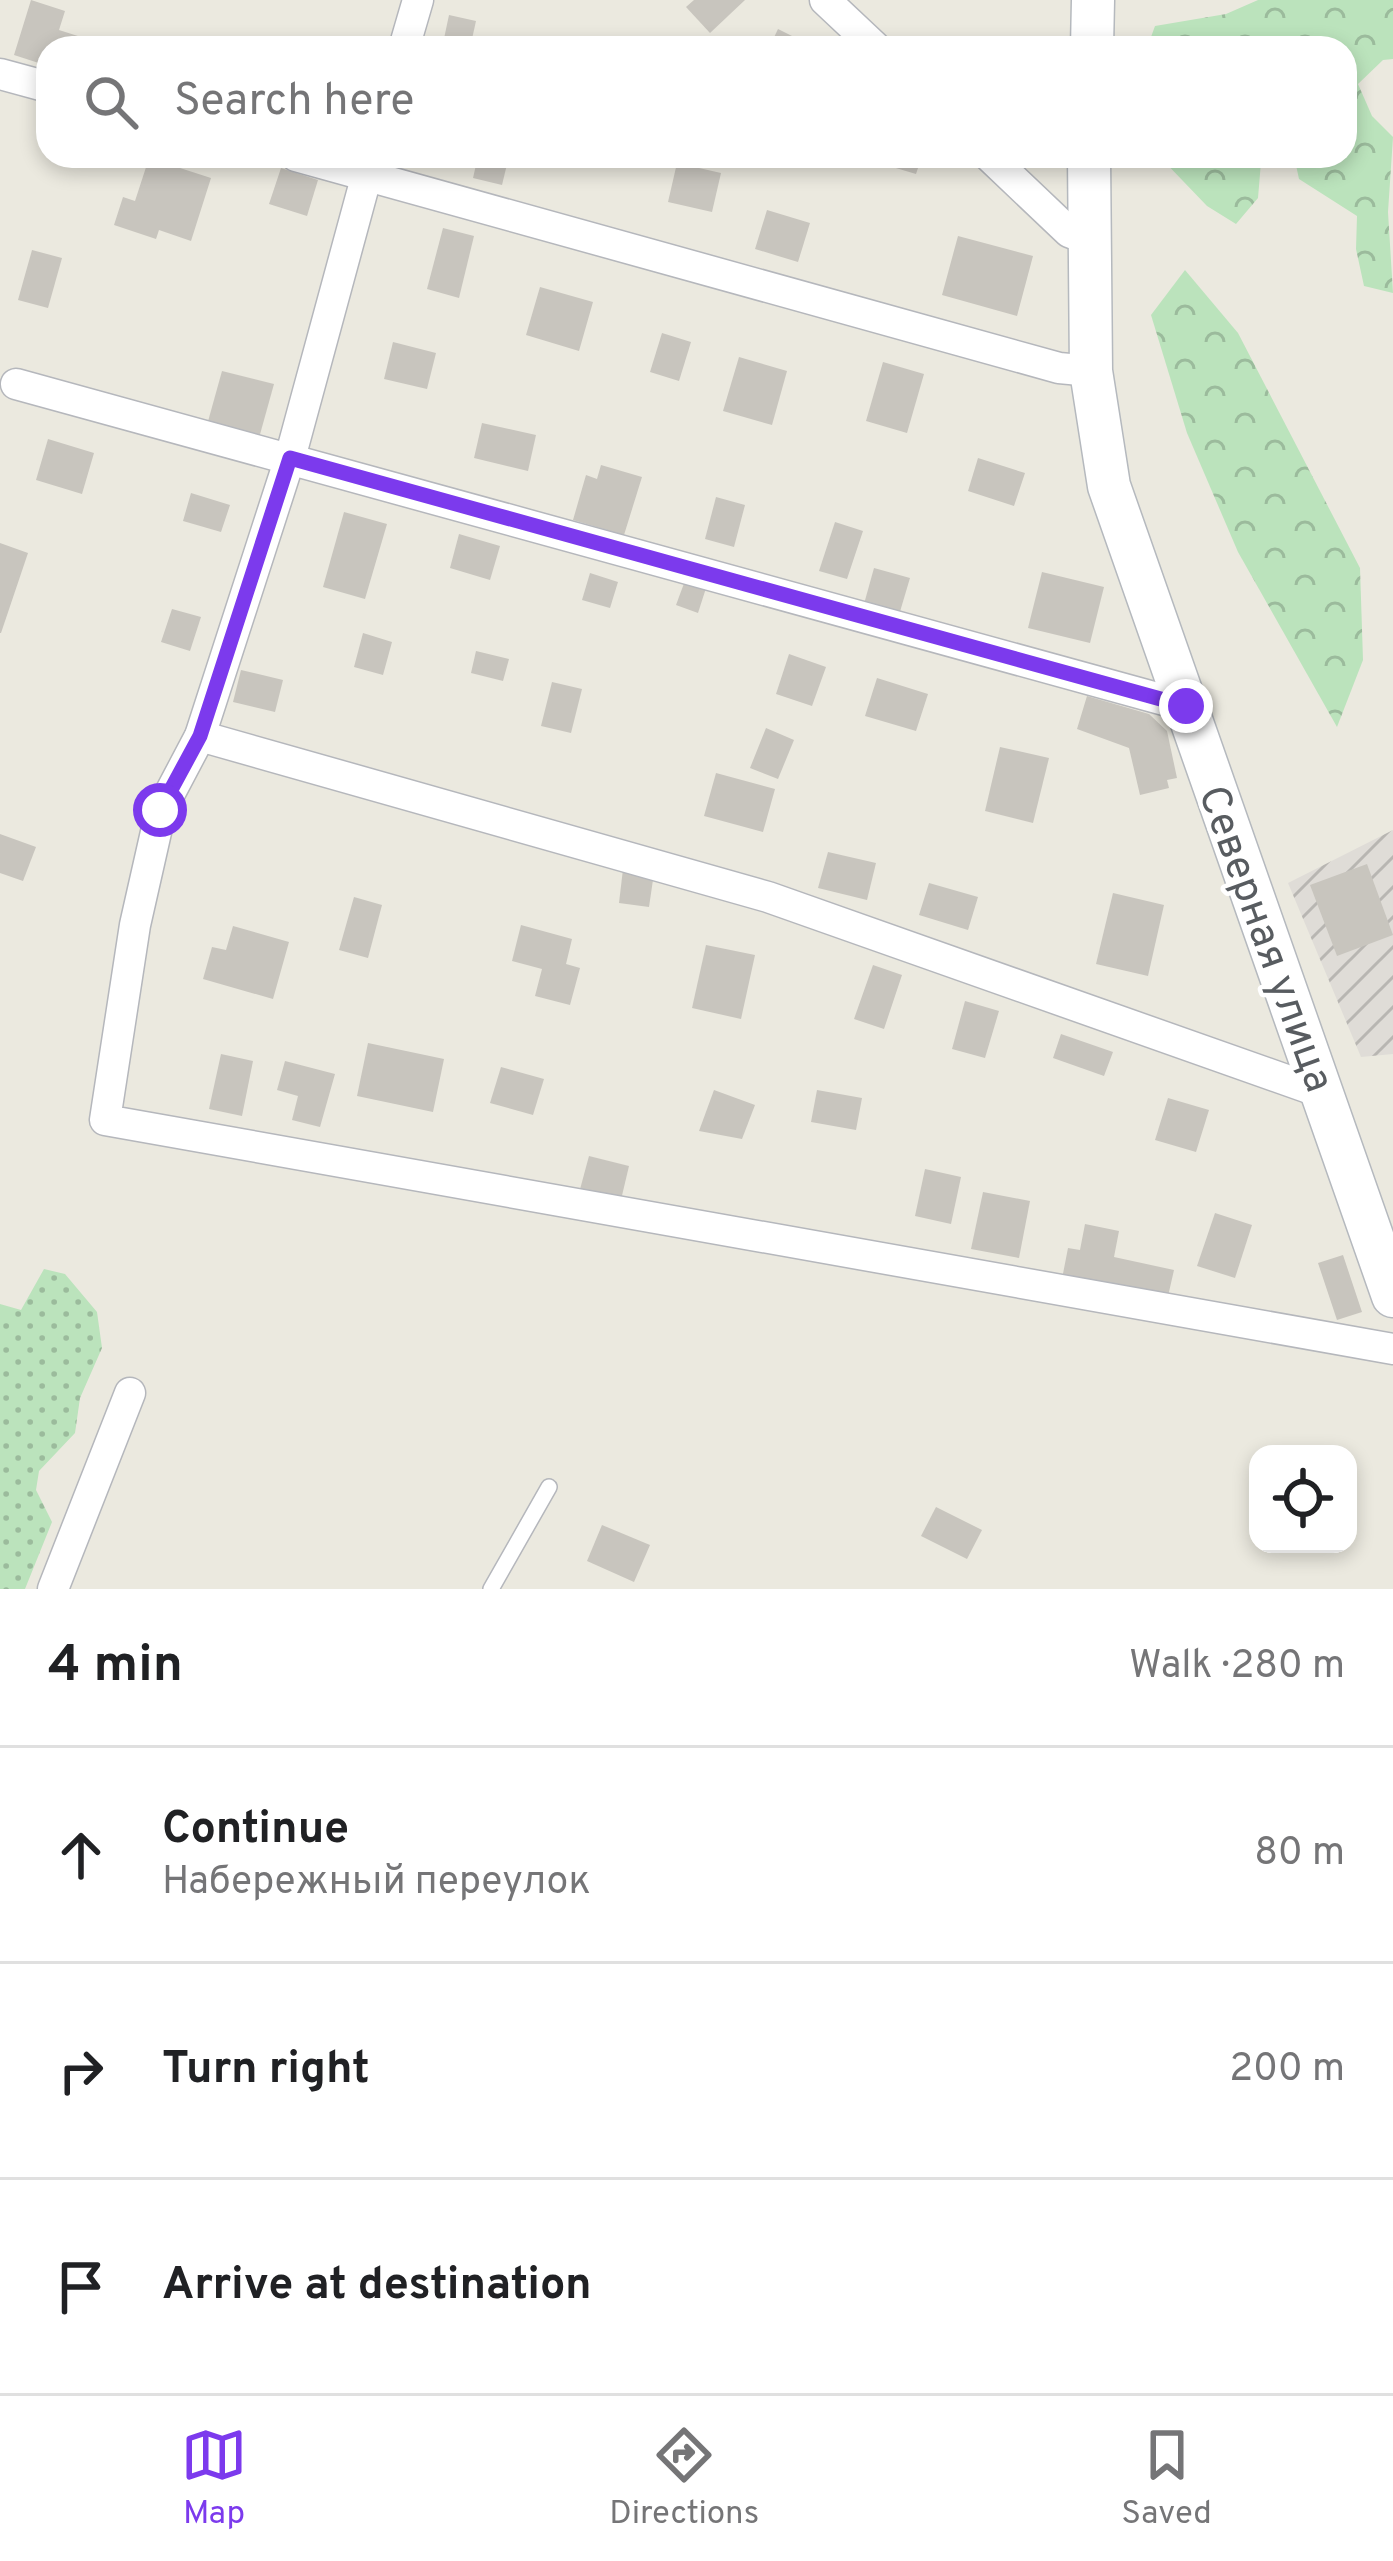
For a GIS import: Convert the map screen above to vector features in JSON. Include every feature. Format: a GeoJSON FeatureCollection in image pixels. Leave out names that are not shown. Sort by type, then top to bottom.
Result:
{"type":"FeatureCollection","features":[{"type":"Feature","properties":{"kind":"street"},"geometry":{"type":"LineString","coordinates":[[408,36],[418,0]]}},
{"type":"Feature","properties":{"kind":"street"},"geometry":{"type":"LineString","coordinates":[[825,0],[862,36]]}},
{"type":"Feature","properties":{"kind":"street"},"geometry":{"type":"LineString","coordinates":[[1092,36],[1094,0]]}},
{"type":"Feature","properties":{"kind":"street"},"geometry":{"type":"LineString","coordinates":[[0,74],[36,84]]}},
{"type":"Feature","properties":{"kind":"street"},"geometry":{"type":"LineString","coordinates":[[368,168],[290,458],[200,736],[160,810],[135,925],[105,1120],[1393,1349]]}},
{"type":"Feature","properties":{"kind":"street"},"geometry":{"type":"LineString","coordinates":[[376,168],[1059,368],[1091,370]]}},
{"type":"Feature","properties":{"kind":"street"},"geometry":{"type":"LineString","coordinates":[[1002,168],[1069,232],[1087,239]]}},
{"type":"Feature","properties":{"kind":"street","name":"Северная улица"},"geometry":{"type":"LineString","coordinates":[[1089,168],[1091,370],[1109,486],[1393,1296]]}},
{"type":"Feature","properties":{"kind":"street"},"geometry":{"type":"LineString","coordinates":[[16,384],[1186,706]]}},
{"type":"Feature","properties":{"kind":"street"},"geometry":{"type":"LineString","coordinates":[[200,736],[768,897],[1324,1094]]}},
{"type":"Feature","properties":{"kind":"street"},"geometry":{"type":"LineString","coordinates":[[58,1588],[130,1393]]}},
{"type":"Feature","properties":{"kind":"lane"},"geometry":{"type":"LineString","coordinates":[[491,1589],[549,1487]]}},
{"type":"Feature","properties":{"kind":"shaded area"},"geometry":{"type":"Polygon","coordinates":[[[1393,830],[1393,1054],[1361,1057],[1288,883],[1393,830]]]}},
{"type":"Feature","properties":{"kind":"green space"},"geometry":{"type":"Polygon","coordinates":[[[1258,0],[1393,0],[1393,59],[1383,60],[1358,84],[1372,116],[1393,137],[1388,212],[1393,293],[1364,286],[1356,249],[1357,216],[1299,179],[1297,168],[1357,168],[1357,36],[1151,36],[1155,26],[1226,14],[1258,0]]]}},
{"type":"Feature","properties":{"kind":"green space"},"geometry":{"type":"Polygon","coordinates":[[[1171,168],[1260,168],[1258,198],[1236,224],[1207,206],[1171,168]]]}},
{"type":"Feature","properties":{"kind":"green space"},"geometry":{"type":"Polygon","coordinates":[[[1185,270],[1238,333],[1360,568],[1363,660],[1337,727],[1238,552],[1187,433],[1151,315],[1185,270]]]}},
{"type":"Feature","properties":{"kind":"green space"},"geometry":{"type":"Polygon","coordinates":[[[44,1269],[65,1274],[97,1312],[102,1348],[80,1398],[75,1433],[39,1471],[36,1490],[52,1522],[25,1589],[0,1589],[0,1304],[21,1310],[44,1269]]]}},
{"type":"Feature","properties":{"kind":"building"},"geometry":{"type":"Polygon","coordinates":[[[31,0],[65,11],[59,30],[78,36],[36,36],[36,62],[14,55],[31,0]]]}},
{"type":"Feature","properties":{"kind":"building"},"geometry":{"type":"Polygon","coordinates":[[[694,0],[745,0],[710,33],[686,7],[694,0]]]}},
{"type":"Feature","properties":{"kind":"building"},"geometry":{"type":"Polygon","coordinates":[[[449,15],[476,21],[473,36],[445,36],[449,15]]]}},
{"type":"Feature","properties":{"kind":"building"},"geometry":{"type":"Polygon","coordinates":[[[146,168],[180,168],[211,178],[191,241],[159,230],[156,239],[114,225],[123,197],[135,201],[146,168]]]}},
{"type":"Feature","properties":{"kind":"building"},"geometry":{"type":"Polygon","coordinates":[[[281,168],[318,180],[307,216],[269,204],[281,168]]]}},
{"type":"Feature","properties":{"kind":"building"},"geometry":{"type":"Polygon","coordinates":[[[475,168],[506,168],[502,185],[473,178],[475,168]]]}},
{"type":"Feature","properties":{"kind":"building"},"geometry":{"type":"Polygon","coordinates":[[[676,168],[721,173],[712,212],[668,202],[676,168]]]}},
{"type":"Feature","properties":{"kind":"building"},"geometry":{"type":"Polygon","coordinates":[[[767,210],[810,223],[798,262],[755,249],[767,210]]]}},
{"type":"Feature","properties":{"kind":"building"},"geometry":{"type":"Polygon","coordinates":[[[443,228],[474,236],[459,298],[427,289],[443,228]]]}},
{"type":"Feature","properties":{"kind":"building"},"geometry":{"type":"Polygon","coordinates":[[[958,236],[1033,256],[1017,316],[942,295],[958,236]]]}},
{"type":"Feature","properties":{"kind":"building"},"geometry":{"type":"Polygon","coordinates":[[[32,250],[62,258],[48,308],[18,300],[32,250]]]}},
{"type":"Feature","properties":{"kind":"building"},"geometry":{"type":"Polygon","coordinates":[[[540,287],[593,302],[579,351],[526,335],[540,287]]]}},
{"type":"Feature","properties":{"kind":"building"},"geometry":{"type":"Polygon","coordinates":[[[662,333],[691,342],[679,381],[650,372],[662,333]]]}},
{"type":"Feature","properties":{"kind":"building"},"geometry":{"type":"Polygon","coordinates":[[[393,342],[436,353],[427,389],[384,379],[393,342]]]}},
{"type":"Feature","properties":{"kind":"building"},"geometry":{"type":"Polygon","coordinates":[[[739,357],[787,371],[772,425],[723,411],[739,357]]]}},
{"type":"Feature","properties":{"kind":"building"},"geometry":{"type":"Polygon","coordinates":[[[883,362],[924,374],[907,433],[866,421],[883,362]]]}},
{"type":"Feature","properties":{"kind":"building"},"geometry":{"type":"Polygon","coordinates":[[[222,371],[274,384],[259,438],[207,425],[222,371]]]}},
{"type":"Feature","properties":{"kind":"building"},"geometry":{"type":"Polygon","coordinates":[[[482,423],[536,435],[528,471],[474,458],[482,423]]]}},
{"type":"Feature","properties":{"kind":"building"},"geometry":{"type":"Polygon","coordinates":[[[48,439],[94,453],[82,494],[36,480],[48,439]]]}},
{"type":"Feature","properties":{"kind":"building"},"geometry":{"type":"Polygon","coordinates":[[[978,458],[1025,473],[1014,506],[968,491],[978,458]]]}},
{"type":"Feature","properties":{"kind":"building"},"geometry":{"type":"Polygon","coordinates":[[[601,465],[642,477],[624,535],[573,520],[586,475],[597,479],[601,465]]]}},
{"type":"Feature","properties":{"kind":"building"},"geometry":{"type":"Polygon","coordinates":[[[191,493],[230,505],[221,532],[183,521],[191,493]]]}},
{"type":"Feature","properties":{"kind":"building"},"geometry":{"type":"Polygon","coordinates":[[[716,497],[745,505],[734,547],[705,539],[716,497]]]}},
{"type":"Feature","properties":{"kind":"building"},"geometry":{"type":"Polygon","coordinates":[[[344,512],[387,524],[365,599],[323,587],[344,512]]]}},
{"type":"Feature","properties":{"kind":"building"},"geometry":{"type":"Polygon","coordinates":[[[835,522],[863,531],[847,579],[819,571],[835,522]]]}},
{"type":"Feature","properties":{"kind":"building"},"geometry":{"type":"Polygon","coordinates":[[[459,534],[500,546],[490,580],[450,568],[459,534]]]}},
{"type":"Feature","properties":{"kind":"building"},"geometry":{"type":"Polygon","coordinates":[[[0,543],[28,553],[1,633],[0,633],[0,543]]]}},
{"type":"Feature","properties":{"kind":"building"},"geometry":{"type":"Polygon","coordinates":[[[874,568],[910,578],[899,615],[864,604],[874,568]]]}},
{"type":"Feature","properties":{"kind":"building"},"geometry":{"type":"Polygon","coordinates":[[[1042,572],[1104,587],[1090,643],[1028,628],[1042,572]]]}},
{"type":"Feature","properties":{"kind":"building"},"geometry":{"type":"Polygon","coordinates":[[[590,573],[618,582],[610,608],[582,600],[590,573]]]}},
{"type":"Feature","properties":{"kind":"building"},"geometry":{"type":"Polygon","coordinates":[[[686,578],[707,585],[698,613],[676,605],[686,578]]]}},
{"type":"Feature","properties":{"kind":"building"},"geometry":{"type":"Polygon","coordinates":[[[172,609],[201,617],[190,651],[161,642],[172,609]]]}},
{"type":"Feature","properties":{"kind":"building"},"geometry":{"type":"Polygon","coordinates":[[[363,633],[392,642],[383,675],[354,667],[363,633]]]}},
{"type":"Feature","properties":{"kind":"building"},"geometry":{"type":"Polygon","coordinates":[[[476,651],[509,659],[503,681],[471,673],[476,651]]]}},
{"type":"Feature","properties":{"kind":"building"},"geometry":{"type":"Polygon","coordinates":[[[789,654],[826,667],[812,706],[776,694],[789,654]]]}},
{"type":"Feature","properties":{"kind":"building"},"geometry":{"type":"Polygon","coordinates":[[[241,670],[283,680],[275,712],[233,702],[241,670]]]}},
{"type":"Feature","properties":{"kind":"building"},"geometry":{"type":"Polygon","coordinates":[[[877,678],[928,694],[916,731],[865,716],[877,678]]]}},
{"type":"Feature","properties":{"kind":"building"},"geometry":{"type":"Polygon","coordinates":[[[552,682],[582,689],[571,733],[541,726],[552,682]]]}},
{"type":"Feature","properties":{"kind":"building"},"geometry":{"type":"Polygon","coordinates":[[[1087,696],[1149,714],[1167,731],[1177,778],[1167,780],[1169,788],[1140,795],[1129,748],[1077,729],[1087,696]]]}},
{"type":"Feature","properties":{"kind":"building"},"geometry":{"type":"Polygon","coordinates":[[[766,728],[794,740],[778,779],[750,768],[766,728]]]}},
{"type":"Feature","properties":{"kind":"building"},"geometry":{"type":"Polygon","coordinates":[[[1000,747],[1049,758],[1033,823],[985,811],[1000,747]]]}},
{"type":"Feature","properties":{"kind":"building"},"geometry":{"type":"Polygon","coordinates":[[[716,773],[775,789],[763,832],[704,816],[716,773]]]}},
{"type":"Feature","properties":{"kind":"building"},"geometry":{"type":"Polygon","coordinates":[[[0,834],[36,847],[23,881],[0,873],[0,834]]]}},
{"type":"Feature","properties":{"kind":"building"},"geometry":{"type":"Polygon","coordinates":[[[828,852],[876,863],[867,900],[818,888],[828,852]]]}},
{"type":"Feature","properties":{"kind":"building"},"geometry":{"type":"Polygon","coordinates":[[[1367,864],[1393,935],[1337,956],[1310,885],[1367,864]]]}},
{"type":"Feature","properties":{"kind":"building"},"geometry":{"type":"Polygon","coordinates":[[[623,869],[654,873],[649,907],[619,903],[623,869]]]}},
{"type":"Feature","properties":{"kind":"building"},"geometry":{"type":"Polygon","coordinates":[[[929,883],[978,897],[968,930],[919,915],[929,883]]]}},
{"type":"Feature","properties":{"kind":"building"},"geometry":{"type":"Polygon","coordinates":[[[1113,893],[1164,905],[1148,976],[1096,964],[1113,893]]]}},
{"type":"Feature","properties":{"kind":"building"},"geometry":{"type":"Polygon","coordinates":[[[354,897],[382,905],[368,958],[339,950],[354,897]]]}},
{"type":"Feature","properties":{"kind":"building"},"geometry":{"type":"Polygon","coordinates":[[[521,925],[572,939],[566,964],[580,968],[570,1005],[535,996],[542,969],[512,961],[521,925]]]}},
{"type":"Feature","properties":{"kind":"building"},"geometry":{"type":"Polygon","coordinates":[[[233,926],[289,942],[273,999],[203,979],[212,947],[226,950],[233,926]]]}},
{"type":"Feature","properties":{"kind":"building"},"geometry":{"type":"Polygon","coordinates":[[[706,945],[755,955],[741,1019],[692,1008],[706,945]]]}},
{"type":"Feature","properties":{"kind":"building"},"geometry":{"type":"Polygon","coordinates":[[[873,965],[902,975],[884,1029],[854,1019],[873,965]]]}},
{"type":"Feature","properties":{"kind":"building"},"geometry":{"type":"Polygon","coordinates":[[[965,1001],[999,1011],[985,1058],[952,1049],[965,1001]]]}},
{"type":"Feature","properties":{"kind":"building"},"geometry":{"type":"Polygon","coordinates":[[[1061,1034],[1113,1052],[1104,1076],[1053,1058],[1061,1034]]]}},
{"type":"Feature","properties":{"kind":"building"},"geometry":{"type":"Polygon","coordinates":[[[368,1043],[444,1059],[433,1112],[357,1096],[368,1043]]]}},
{"type":"Feature","properties":{"kind":"building"},"geometry":{"type":"Polygon","coordinates":[[[221,1054],[253,1061],[242,1116],[209,1109],[221,1054]]]}},
{"type":"Feature","properties":{"kind":"building"},"geometry":{"type":"Polygon","coordinates":[[[285,1061],[335,1074],[320,1127],[292,1120],[298,1096],[277,1090],[285,1061]]]}},
{"type":"Feature","properties":{"kind":"building"},"geometry":{"type":"Polygon","coordinates":[[[501,1067],[544,1079],[533,1115],[490,1103],[501,1067]]]}},
{"type":"Feature","properties":{"kind":"building"},"geometry":{"type":"Polygon","coordinates":[[[714,1090],[755,1105],[742,1139],[699,1131],[714,1090]]]}},
{"type":"Feature","properties":{"kind":"building"},"geometry":{"type":"Polygon","coordinates":[[[817,1090],[862,1098],[856,1130],[811,1122],[817,1090]]]}},
{"type":"Feature","properties":{"kind":"building"},"geometry":{"type":"Polygon","coordinates":[[[1168,1098],[1209,1110],[1196,1152],[1155,1140],[1168,1098]]]}},
{"type":"Feature","properties":{"kind":"building"},"geometry":{"type":"Polygon","coordinates":[[[589,1156],[629,1166],[620,1204],[579,1193],[589,1156]]]}},
{"type":"Feature","properties":{"kind":"building"},"geometry":{"type":"Polygon","coordinates":[[[925,1169],[961,1177],[951,1224],[915,1216],[925,1169]]]}},
{"type":"Feature","properties":{"kind":"building"},"geometry":{"type":"Polygon","coordinates":[[[983,1192],[1030,1201],[1019,1258],[971,1249],[983,1192]]]}},
{"type":"Feature","properties":{"kind":"building"},"geometry":{"type":"Polygon","coordinates":[[[1215,1213],[1252,1225],[1235,1278],[1197,1266],[1215,1213]]]}},
{"type":"Feature","properties":{"kind":"building"},"geometry":{"type":"Polygon","coordinates":[[[1085,1224],[1119,1231],[1114,1257],[1174,1270],[1166,1305],[1061,1284],[1068,1248],[1080,1250],[1085,1224]]]}},
{"type":"Feature","properties":{"kind":"building"},"geometry":{"type":"Polygon","coordinates":[[[1343,1255],[1362,1312],[1337,1320],[1318,1263],[1343,1255]]]}},
{"type":"Feature","properties":{"kind":"building"},"geometry":{"type":"Polygon","coordinates":[[[936,1507],[982,1530],[967,1559],[921,1536],[936,1507]]]}},
{"type":"Feature","properties":{"kind":"building"},"geometry":{"type":"Polygon","coordinates":[[[602,1525],[650,1545],[634,1582],[587,1561],[602,1525]]]}},
{"type":"Feature","properties":{"kind":"route"},"geometry":{"type":"LineString","coordinates":[[160,810],[200,736],[290,458],[1186,706]]}}]}
